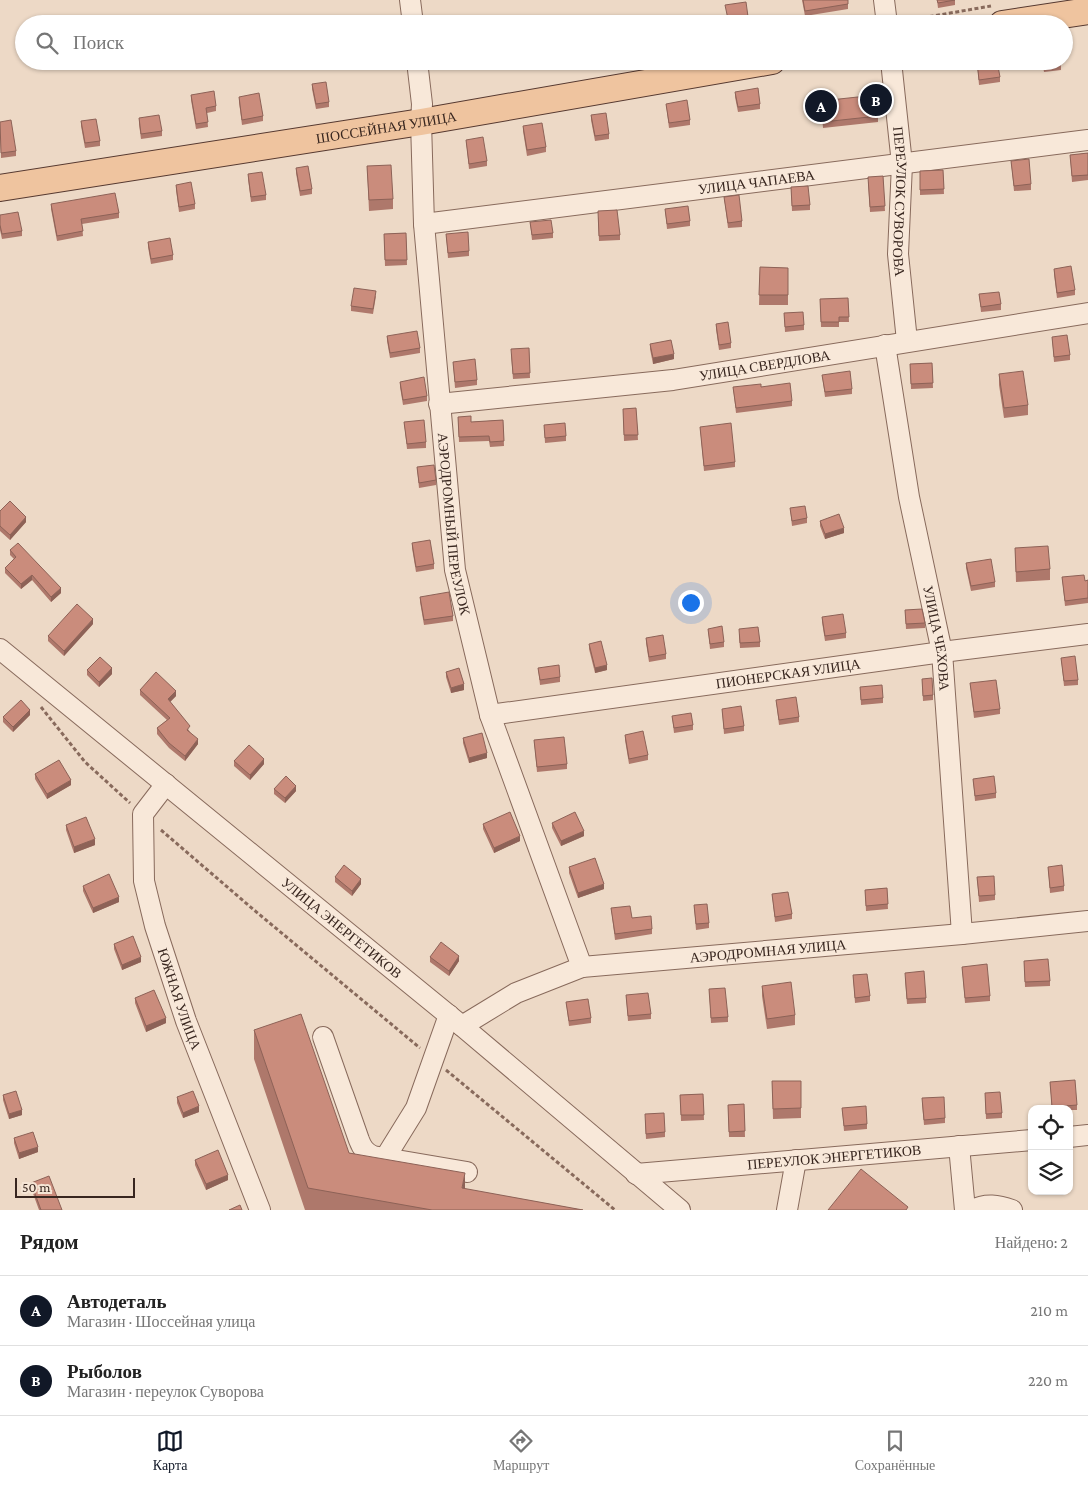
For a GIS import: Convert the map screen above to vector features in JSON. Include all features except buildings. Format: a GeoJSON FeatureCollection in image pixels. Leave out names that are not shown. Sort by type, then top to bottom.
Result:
{"type":"FeatureCollection","features":[{"type":"Feature","properties":{"kind":"main road"},"geometry":{"type":"LineString","coordinates":[[997,15],[1088,11]]}},
{"type":"Feature","properties":{"kind":"main road","name":"ШОССЕЙНАЯ УЛИЦА"},"geometry":{"type":"LineString","coordinates":[[0,188],[421,122],[720,70]]}},
{"type":"Feature","properties":{"kind":"street"},"geometry":{"type":"LineString","coordinates":[[410,0],[412,15]]}},
{"type":"Feature","properties":{"kind":"street"},"geometry":{"type":"LineString","coordinates":[[884,0],[891,15]]}},
{"type":"Feature","properties":{"kind":"street","name":"АЭРОДРОМНЫЙ ПЕРЕУЛОК"},"geometry":{"type":"LineString","coordinates":[[418,70],[422,104],[424,224],[455,570],[490,715],[582,967]]}},
{"type":"Feature","properties":{"kind":"street","name":"ПЕРЕУЛОК СУВОРОВА"},"geometry":{"type":"LineString","coordinates":[[893,70],[902,164],[898,254],[907,341]]}},
{"type":"Feature","properties":{"kind":"street","name":"УЛИЦА ЧАПАЕВА"},"geometry":{"type":"LineString","coordinates":[[424,224],[1088,140]]}},
{"type":"Feature","properties":{"kind":"street","name":"УЛИЦА СВЕРДЛОВА"},"geometry":{"type":"LineString","coordinates":[[439,404],[673,380],[1088,313]]}},
{"type":"Feature","properties":{"kind":"street","name":"УЛИЦА ЧЕХОВА"},"geometry":{"type":"LineString","coordinates":[[884,345],[909,497],[942,652],[962,934]]}},
{"type":"Feature","properties":{"kind":"street","name":"ПИОНЕРСКАЯ УЛИЦА"},"geometry":{"type":"LineString","coordinates":[[490,715],[942,652],[1088,634]]}},
{"type":"Feature","properties":{"kind":"street","name":"УЛИЦА ЭНЕРГЕТИКОВ"},"geometry":{"type":"LineString","coordinates":[[0,649],[455,1020],[680,1210]]}},
{"type":"Feature","properties":{"kind":"street"},"geometry":{"type":"LineString","coordinates":[[143,814],[166,784]]}},
{"type":"Feature","properties":{"kind":"street","name":"ЮЖНАЯ УЛИЦА"},"geometry":{"type":"LineString","coordinates":[[143,814],[144,881],[155,926],[186,1021],[260,1210]]}},
{"type":"Feature","properties":{"kind":"street","name":"АЭРОДРОМНАЯ УЛИЦА"},"geometry":{"type":"LineString","coordinates":[[455,1020],[582,967],[962,934],[1088,921]]}},
{"type":"Feature","properties":{"kind":"street"},"geometry":{"type":"LineString","coordinates":[[384,1158],[416,1108],[433,1059],[455,1020]]}},
{"type":"Feature","properties":{"kind":"street"},"geometry":{"type":"LineString","coordinates":[[323,1037],[362,1148],[373,1156],[467,1172]]}},
{"type":"Feature","properties":{"kind":"street"},"geometry":{"type":"LineString","coordinates":[[1073,1137],[1088,1135]]}},
{"type":"Feature","properties":{"kind":"street","name":"ПЕРЕУЛОК ЭНЕРГЕТИКОВ"},"geometry":{"type":"LineString","coordinates":[[636,1174],[1028,1140]]}},
{"type":"Feature","properties":{"kind":"street"},"geometry":{"type":"LineString","coordinates":[[959,1146],[965,1210]]}},
{"type":"Feature","properties":{"kind":"street"},"geometry":{"type":"LineString","coordinates":[[787,1210],[796,1160]]}},
{"type":"Feature","properties":{"kind":"street"},"geometry":{"type":"LineString","coordinates":[[972,1210],[980,1206],[996,1205],[1012,1210]]}},
{"type":"Feature","properties":{"kind":"path"},"geometry":{"type":"LineString","coordinates":[[36,701],[85,762],[143,814],[254,910],[615,1210]]}},
{"type":"Feature","properties":{"kind":"place","name":"Рыболов"},"geometry":{"type":"Point","coordinates":[876,100]}},
{"type":"Feature","properties":{"kind":"place","name":"Автодеталь"},"geometry":{"type":"Point","coordinates":[821,106]}}]}
